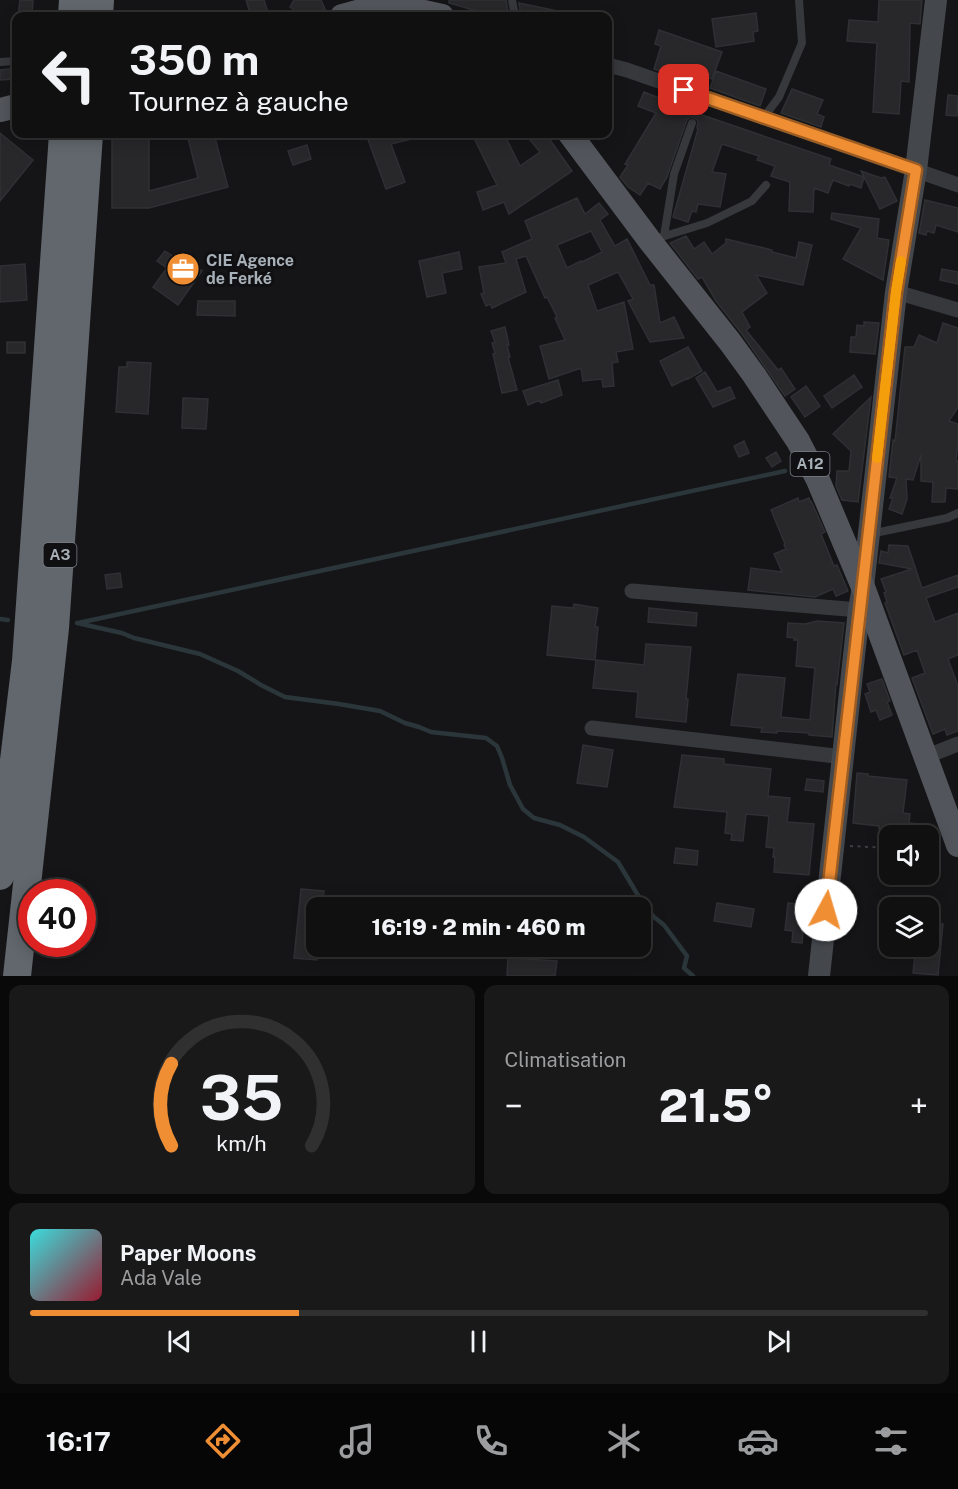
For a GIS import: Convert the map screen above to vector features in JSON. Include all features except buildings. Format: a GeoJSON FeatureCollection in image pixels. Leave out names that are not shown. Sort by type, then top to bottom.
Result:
{"type":"FeatureCollection","features":[{"type":"Feature","properties":{"kind":"highway","name":"A3"},"geometry":{"type":"LineString","coordinates":[[0,876],[26,661],[63,138]]}},
{"type":"Feature","properties":{"kind":"highway","name":"A3"},"geometry":{"type":"LineString","coordinates":[[17,976],[55,628],[90,138]]}},
{"type":"Feature","properties":{"kind":"main road"},"geometry":{"type":"LineString","coordinates":[[357,12],[372,8],[411,9],[424,12]]}},
{"type":"Feature","properties":{"kind":"main road","name":"A12"},"geometry":{"type":"LineString","coordinates":[[573,138],[657,238],[798,441],[818,480],[861,598],[958,845]]}},
{"type":"Feature","properties":{"kind":"street"},"geometry":{"type":"LineString","coordinates":[[819,976],[896,292],[916,170],[936,0]]}},
{"type":"Feature","properties":{"kind":"street"},"geometry":{"type":"LineString","coordinates":[[612,65],[958,185]]}},
{"type":"Feature","properties":{"kind":"street"},"geometry":{"type":"LineString","coordinates":[[896,292],[958,310]]}},
{"type":"Feature","properties":{"kind":"street"},"geometry":{"type":"LineString","coordinates":[[632,591],[861,598]]}},
{"type":"Feature","properties":{"kind":"street"},"geometry":{"type":"LineString","coordinates":[[591,728],[844,758]]}},
{"type":"Feature","properties":{"kind":"street"},"geometry":{"type":"LineString","coordinates":[[925,757],[958,744]]}},
{"type":"Feature","properties":{"kind":"street"},"geometry":{"type":"LineString","coordinates":[[0,974],[10,976]]}},
{"type":"Feature","properties":{"kind":"lane"},"geometry":{"type":"LineString","coordinates":[[764,117],[779,97],[802,44],[799,0]]}},
{"type":"Feature","properties":{"kind":"lane"},"geometry":{"type":"LineString","coordinates":[[657,238],[674,174],[692,123]]}},
{"type":"Feature","properties":{"kind":"lane"},"geometry":{"type":"LineString","coordinates":[[657,238],[707,223],[752,201],[766,184]]}},
{"type":"Feature","properties":{"kind":"lane"},"geometry":{"type":"LineString","coordinates":[[869,534],[947,518],[958,513]]}},
{"type":"Feature","properties":{"kind":"path"},"geometry":{"type":"LineString","coordinates":[[833,845],[879,847]]}},
{"type":"Feature","properties":{"kind":"waterway"},"geometry":{"type":"LineString","coordinates":[[78,623],[785,471]]}},
{"type":"Feature","properties":{"kind":"waterway"},"geometry":{"type":"LineString","coordinates":[[0,619],[8,620]]}},
{"type":"Feature","properties":{"kind":"waterway"},"geometry":{"type":"LineString","coordinates":[[77,623],[200,654],[238,671],[285,697],[380,711],[431,732],[486,738],[497,746],[510,785],[523,809],[534,818],[560,825],[584,837],[618,862],[645,907],[664,925],[687,956],[684,968],[693,976]]}},
{"type":"Feature","properties":{"kind":"slow traffic"},"geometry":{"type":"LineString","coordinates":[[877,458],[901,261]]}},
{"type":"Feature","properties":{"kind":"place","name":"CIE Agence de Ferké"},"geometry":{"type":"Point","coordinates":[183,269]}},
{"type":"Feature","properties":{"kind":"route"},"geometry":{"type":"LineString","coordinates":[[684,90],[916,170],[896,292],[826,910]]}}]}
